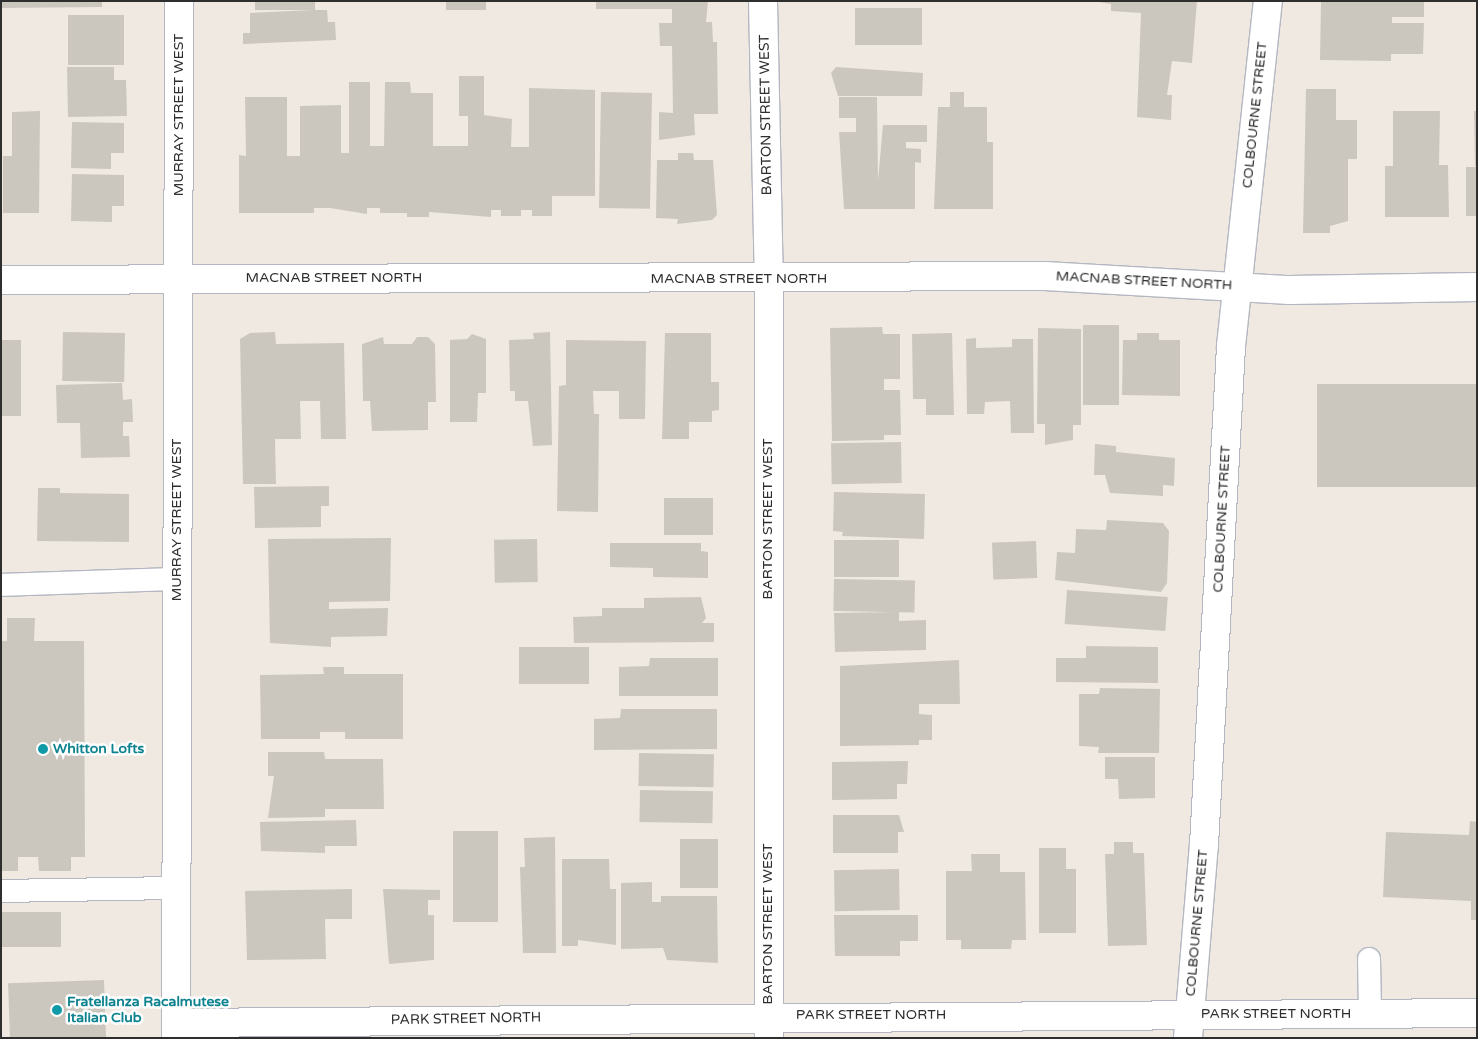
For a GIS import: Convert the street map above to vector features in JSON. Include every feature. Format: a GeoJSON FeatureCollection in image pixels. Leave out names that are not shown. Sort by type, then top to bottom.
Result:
{"type":"FeatureCollection","features":[{"type":"Feature","properties":{"kind":"street","name":"MURRAY STREET WEST"},"geometry":{"type":"LineString","coordinates":[[176,1030],[179,1]]}},
{"type":"Feature","properties":{"kind":"street","name":"BARTON STREET WEST"},"geometry":{"type":"LineString","coordinates":[[764,1],[768,279],[769,1027]]}},
{"type":"Feature","properties":{"kind":"street","name":"COLBOURNE STREET"},"geometry":{"type":"LineString","coordinates":[[1189,1026],[1237,285],[1268,1]]}},
{"type":"Feature","properties":{"kind":"street","name":"MACNAB STREET NORTH"},"geometry":{"type":"LineString","coordinates":[[1,280],[178,278],[768,279],[1045,276],[1237,285],[1290,290],[1477,288]]}},
{"type":"Feature","properties":{"kind":"street","name":"PARK STREET NORTH"},"geometry":{"type":"LineString","coordinates":[[176,1030],[1189,1026],[1370,1013],[1477,1012]]}},
{"type":"Feature","properties":{"kind":"lane"},"geometry":{"type":"LineString","coordinates":[[1,585],[177,578]]}},
{"type":"Feature","properties":{"kind":"lane"},"geometry":{"type":"LineString","coordinates":[[1,891],[176,888]]}},
{"type":"Feature","properties":{"kind":"lane"},"geometry":{"type":"LineString","coordinates":[[1369,959],[1370,1013]]}},
{"type":"Feature","properties":{"kind":"building"},"geometry":{"type":"Polygon","coordinates":[[[1,1],[102,1],[102,7],[1,8],[1,1]]]}},
{"type":"Feature","properties":{"kind":"building"},"geometry":{"type":"Polygon","coordinates":[[[255,1],[315,1],[315,10],[327,10],[328,22],[335,22],[336,40],[243,44],[243,33],[250,33],[250,13],[313,10],[255,10],[255,1]]]}},
{"type":"Feature","properties":{"kind":"building"},"geometry":{"type":"Polygon","coordinates":[[[446,1],[486,1],[486,10],[446,10],[446,1]]]}},
{"type":"Feature","properties":{"kind":"building"},"geometry":{"type":"Polygon","coordinates":[[[596,1],[708,1],[706,22],[712,22],[713,42],[717,42],[718,114],[694,114],[695,135],[659,140],[659,112],[673,113],[672,46],[660,46],[659,23],[672,23],[672,9],[596,9],[596,1]]]}},
{"type":"Feature","properties":{"kind":"building"},"geometry":{"type":"Polygon","coordinates":[[[1093,1],[1197,1],[1192,63],[1172,61],[1167,95],[1172,95],[1171,120],[1137,117],[1141,13],[1111,11],[1111,4],[1093,1]]]}},
{"type":"Feature","properties":{"kind":"building"},"geometry":{"type":"Polygon","coordinates":[[[1321,1],[1424,1],[1424,17],[1392,17],[1392,23],[1424,23],[1423,54],[1391,54],[1391,61],[1320,60],[1321,1]]]}},
{"type":"Feature","properties":{"kind":"building"},"geometry":{"type":"Polygon","coordinates":[[[855,8],[922,8],[922,45],[855,45],[855,8]]]}},
{"type":"Feature","properties":{"kind":"building"},"geometry":{"type":"Polygon","coordinates":[[[68,15],[124,15],[124,65],[68,65],[68,15]]]}},
{"type":"Feature","properties":{"kind":"building"},"geometry":{"type":"Polygon","coordinates":[[[67,67],[114,67],[114,80],[126,80],[127,116],[68,117],[67,67]]]}},
{"type":"Feature","properties":{"kind":"building"},"geometry":{"type":"Polygon","coordinates":[[[836,67],[923,73],[922,96],[838,96],[831,73],[836,67]]]}},
{"type":"Feature","properties":{"kind":"building"},"geometry":{"type":"Polygon","coordinates":[[[459,76],[484,76],[484,115],[512,119],[511,147],[529,147],[529,88],[595,90],[595,196],[552,196],[552,216],[532,216],[532,210],[521,210],[521,216],[501,216],[501,210],[491,210],[491,217],[429,212],[429,217],[407,217],[407,213],[380,213],[380,208],[367,208],[367,214],[330,208],[314,208],[314,213],[239,213],[239,155],[246,156],[245,97],[287,97],[287,156],[300,156],[300,106],[341,105],[341,153],[349,153],[349,82],[370,82],[370,146],[384,146],[385,82],[410,82],[411,93],[433,93],[433,146],[468,146],[468,116],[459,116],[459,76]]]}},
{"type":"Feature","properties":{"kind":"building"},"geometry":{"type":"Polygon","coordinates":[[[1306,89],[1336,89],[1336,120],[1357,120],[1357,159],[1348,159],[1348,221],[1330,226],[1330,233],[1303,233],[1306,89]]]}},
{"type":"Feature","properties":{"kind":"building"},"geometry":{"type":"Polygon","coordinates":[[[601,92],[652,93],[650,209],[599,208],[601,92]]]}},
{"type":"Feature","properties":{"kind":"building"},"geometry":{"type":"Polygon","coordinates":[[[950,92],[964,92],[964,107],[987,107],[987,142],[993,142],[993,209],[934,209],[938,107],[950,107],[950,92]]]}},
{"type":"Feature","properties":{"kind":"building"},"geometry":{"type":"Polygon","coordinates":[[[839,97],[877,97],[878,181],[883,125],[927,125],[927,142],[906,142],[906,148],[921,149],[921,163],[915,162],[915,209],[844,209],[839,132],[856,132],[856,118],[839,118],[839,97]]]}},
{"type":"Feature","properties":{"kind":"building"},"geometry":{"type":"Polygon","coordinates":[[[40,111],[39,213],[3,213],[3,156],[12,156],[12,112],[40,111]]]}},
{"type":"Feature","properties":{"kind":"building"},"geometry":{"type":"Polygon","coordinates":[[[1393,111],[1440,111],[1439,165],[1448,165],[1449,217],[1385,217],[1385,166],[1393,166],[1393,111]]]}},
{"type":"Feature","properties":{"kind":"building"},"geometry":{"type":"Polygon","coordinates":[[[1474,111],[1477,111],[1477,166],[1475,166],[1474,111]]]}},
{"type":"Feature","properties":{"kind":"building"},"geometry":{"type":"Polygon","coordinates":[[[72,122],[124,123],[124,153],[111,153],[111,169],[71,168],[72,122]]]}},
{"type":"Feature","properties":{"kind":"building"},"geometry":{"type":"Polygon","coordinates":[[[678,153],[693,153],[694,160],[713,160],[717,215],[712,220],[677,224],[678,219],[656,218],[657,160],[678,160],[678,153]]]}},
{"type":"Feature","properties":{"kind":"building"},"geometry":{"type":"Polygon","coordinates":[[[1466,167],[1477,167],[1477,216],[1466,216],[1466,167]]]}},
{"type":"Feature","properties":{"kind":"building"},"geometry":{"type":"Polygon","coordinates":[[[72,174],[124,175],[124,206],[112,206],[112,222],[71,221],[72,174]]]}},
{"type":"Feature","properties":{"kind":"building"},"geometry":{"type":"Polygon","coordinates":[[[1083,325],[1119,325],[1119,405],[1083,405],[1083,325]]]}},
{"type":"Feature","properties":{"kind":"building"},"geometry":{"type":"Polygon","coordinates":[[[882,327],[883,334],[900,334],[900,379],[884,379],[884,390],[900,390],[901,435],[884,435],[884,440],[832,441],[830,328],[882,327]]]}},
{"type":"Feature","properties":{"kind":"building"},"geometry":{"type":"Polygon","coordinates":[[[1038,328],[1081,329],[1081,425],[1073,425],[1073,440],[1045,445],[1045,424],[1037,424],[1038,328]]]}},
{"type":"Feature","properties":{"kind":"building"},"geometry":{"type":"Polygon","coordinates":[[[63,332],[125,333],[124,382],[62,381],[63,332]]]}},
{"type":"Feature","properties":{"kind":"building"},"geometry":{"type":"Polygon","coordinates":[[[275,332],[276,344],[344,343],[346,439],[321,439],[320,401],[300,401],[301,439],[275,439],[276,484],[243,484],[240,339],[250,333],[275,332]]]}},
{"type":"Feature","properties":{"kind":"building"},"geometry":{"type":"Polygon","coordinates":[[[550,332],[552,445],[533,446],[528,401],[515,401],[515,391],[510,391],[509,340],[534,339],[533,333],[550,332]]]}},
{"type":"Feature","properties":{"kind":"building"},"geometry":{"type":"Polygon","coordinates":[[[665,333],[711,333],[711,382],[719,382],[719,410],[712,411],[712,422],[689,422],[689,439],[662,439],[665,333]]]}},
{"type":"Feature","properties":{"kind":"building"},"geometry":{"type":"Polygon","coordinates":[[[952,333],[954,415],[926,415],[926,399],[913,399],[912,334],[952,333]]]}},
{"type":"Feature","properties":{"kind":"building"},"geometry":{"type":"Polygon","coordinates":[[[1137,333],[1159,333],[1159,340],[1180,340],[1180,396],[1122,395],[1123,340],[1137,340],[1137,333]]]}},
{"type":"Feature","properties":{"kind":"building"},"geometry":{"type":"Polygon","coordinates":[[[472,334],[486,339],[486,393],[478,393],[477,422],[450,422],[450,340],[467,339],[472,334]]]}},
{"type":"Feature","properties":{"kind":"building"},"geometry":{"type":"Polygon","coordinates":[[[383,337],[384,344],[412,344],[417,337],[428,337],[435,344],[436,402],[428,402],[428,430],[372,431],[370,401],[363,401],[362,344],[383,337]]]}},
{"type":"Feature","properties":{"kind":"building"},"geometry":{"type":"Polygon","coordinates":[[[976,338],[976,348],[1012,347],[1012,339],[1033,339],[1034,433],[1011,433],[1010,401],[985,402],[984,414],[967,414],[966,339],[976,338]]]}},
{"type":"Feature","properties":{"kind":"building"},"geometry":{"type":"Polygon","coordinates":[[[1,340],[21,340],[21,416],[1,416],[1,340]]]}},
{"type":"Feature","properties":{"kind":"building"},"geometry":{"type":"Polygon","coordinates":[[[566,340],[646,341],[645,419],[619,419],[619,391],[593,391],[594,414],[599,414],[598,512],[557,511],[559,386],[566,385],[566,340]]]}},
{"type":"Feature","properties":{"kind":"building"},"geometry":{"type":"Polygon","coordinates":[[[122,383],[123,400],[132,399],[133,422],[123,422],[123,436],[129,436],[130,457],[81,458],[80,423],[57,423],[56,385],[122,383]]]}},
{"type":"Feature","properties":{"kind":"building"},"geometry":{"type":"Polygon","coordinates":[[[1317,384],[1477,384],[1477,487],[1317,487],[1317,384]]]}},
{"type":"Feature","properties":{"kind":"building"},"geometry":{"type":"Polygon","coordinates":[[[901,442],[902,483],[832,484],[831,443],[901,442]]]}},
{"type":"Feature","properties":{"kind":"building"},"geometry":{"type":"Polygon","coordinates":[[[1095,444],[1116,446],[1116,452],[1175,458],[1174,486],[1163,485],[1163,496],[1110,493],[1105,475],[1094,475],[1095,444]]]}},
{"type":"Feature","properties":{"kind":"building"},"geometry":{"type":"Polygon","coordinates":[[[329,486],[329,506],[321,506],[321,527],[255,528],[254,487],[329,486]]]}},
{"type":"Feature","properties":{"kind":"building"},"geometry":{"type":"Polygon","coordinates":[[[38,488],[60,488],[60,493],[129,494],[129,542],[37,541],[38,488]]]}},
{"type":"Feature","properties":{"kind":"building"},"geometry":{"type":"Polygon","coordinates":[[[834,492],[925,494],[924,539],[842,536],[843,532],[833,531],[834,492]]]}},
{"type":"Feature","properties":{"kind":"building"},"geometry":{"type":"Polygon","coordinates":[[[664,498],[713,498],[713,535],[664,535],[664,498]]]}},
{"type":"Feature","properties":{"kind":"building"},"geometry":{"type":"Polygon","coordinates":[[[1107,520],[1163,523],[1169,531],[1167,583],[1161,592],[1055,580],[1057,552],[1075,553],[1076,529],[1106,530],[1107,520]]]}},
{"type":"Feature","properties":{"kind":"building"},"geometry":{"type":"Polygon","coordinates":[[[391,538],[390,601],[329,602],[329,609],[388,608],[387,636],[331,637],[331,647],[270,643],[268,539],[391,538]]]}},
{"type":"Feature","properties":{"kind":"building"},"geometry":{"type":"Polygon","coordinates":[[[537,539],[538,582],[495,583],[494,540],[537,539]]]}},
{"type":"Feature","properties":{"kind":"building"},"geometry":{"type":"Polygon","coordinates":[[[834,540],[899,540],[899,577],[834,577],[834,540]]]}},
{"type":"Feature","properties":{"kind":"building"},"geometry":{"type":"Polygon","coordinates":[[[1036,541],[1037,578],[993,580],[992,543],[1036,541]]]}},
{"type":"Feature","properties":{"kind":"building"},"geometry":{"type":"Polygon","coordinates":[[[610,543],[701,543],[701,551],[708,552],[708,578],[653,577],[653,568],[610,567],[610,543]]]}},
{"type":"Feature","properties":{"kind":"building"},"geometry":{"type":"Polygon","coordinates":[[[834,579],[915,580],[914,612],[833,611],[834,579]]]}},
{"type":"Feature","properties":{"kind":"building"},"geometry":{"type":"Polygon","coordinates":[[[1067,590],[1168,597],[1165,631],[1065,624],[1067,590]]]}},
{"type":"Feature","properties":{"kind":"building"},"geometry":{"type":"Polygon","coordinates":[[[701,597],[706,618],[702,623],[714,623],[714,642],[574,643],[573,617],[602,616],[602,608],[644,608],[644,598],[701,597]]]}},
{"type":"Feature","properties":{"kind":"building"},"geometry":{"type":"Polygon","coordinates":[[[899,612],[899,621],[926,620],[926,650],[835,652],[834,613],[899,612]]]}},
{"type":"Feature","properties":{"kind":"building","name":"Whitton Lofts"},"geometry":{"type":"Polygon","coordinates":[[[7,618],[35,618],[34,641],[84,641],[85,857],[71,857],[71,871],[39,871],[38,857],[18,857],[18,871],[1,871],[1,641],[7,641],[7,618]]]}},
{"type":"Feature","properties":{"kind":"building"},"geometry":{"type":"Polygon","coordinates":[[[1086,646],[1158,647],[1158,683],[1056,682],[1056,658],[1086,658],[1086,646]]]}},
{"type":"Feature","properties":{"kind":"building"},"geometry":{"type":"Polygon","coordinates":[[[519,647],[589,647],[589,684],[519,684],[519,647]]]}},
{"type":"Feature","properties":{"kind":"building"},"geometry":{"type":"Polygon","coordinates":[[[650,658],[718,658],[718,696],[619,696],[619,667],[649,666],[650,658]]]}},
{"type":"Feature","properties":{"kind":"building"},"geometry":{"type":"Polygon","coordinates":[[[959,660],[960,704],[919,704],[919,714],[932,715],[932,740],[919,740],[919,745],[840,746],[840,666],[959,660]]]}},
{"type":"Feature","properties":{"kind":"building"},"geometry":{"type":"Polygon","coordinates":[[[323,667],[344,667],[344,674],[403,674],[403,739],[345,739],[345,732],[320,732],[320,739],[261,739],[260,675],[324,674],[323,667]]]}},
{"type":"Feature","properties":{"kind":"building"},"geometry":{"type":"Polygon","coordinates":[[[1100,688],[1160,689],[1159,753],[1098,753],[1099,747],[1079,746],[1079,694],[1099,694],[1100,688]]]}},
{"type":"Feature","properties":{"kind":"building"},"geometry":{"type":"Polygon","coordinates":[[[621,709],[717,709],[717,749],[594,750],[594,719],[620,718],[621,709]]]}},
{"type":"Feature","properties":{"kind":"building"},"geometry":{"type":"Polygon","coordinates":[[[268,752],[324,752],[325,759],[383,759],[384,809],[325,809],[325,817],[268,818],[274,776],[268,776],[268,752]]]}},
{"type":"Feature","properties":{"kind":"building"},"geometry":{"type":"Polygon","coordinates":[[[639,753],[714,754],[713,787],[638,786],[639,753]]]}},
{"type":"Feature","properties":{"kind":"building"},"geometry":{"type":"Polygon","coordinates":[[[1105,757],[1155,757],[1155,798],[1119,799],[1118,779],[1105,779],[1105,757]]]}},
{"type":"Feature","properties":{"kind":"building"},"geometry":{"type":"Polygon","coordinates":[[[908,761],[907,784],[897,784],[897,799],[832,800],[832,762],[908,761]]]}},
{"type":"Feature","properties":{"kind":"building"},"geometry":{"type":"Polygon","coordinates":[[[640,790],[713,791],[712,823],[639,822],[640,790]]]}},
{"type":"Feature","properties":{"kind":"building"},"geometry":{"type":"Polygon","coordinates":[[[833,815],[899,815],[904,832],[898,832],[898,853],[833,853],[833,815]]]}},
{"type":"Feature","properties":{"kind":"building"},"geometry":{"type":"Polygon","coordinates":[[[356,820],[357,846],[325,846],[325,853],[261,851],[260,822],[356,820]]]}},
{"type":"Feature","properties":{"kind":"building"},"geometry":{"type":"Polygon","coordinates":[[[1470,821],[1477,822],[1477,920],[1471,920],[1471,901],[1383,897],[1386,832],[1469,835],[1470,821]]]}},
{"type":"Feature","properties":{"kind":"building"},"geometry":{"type":"Polygon","coordinates":[[[453,831],[498,831],[498,922],[453,922],[453,831]]]}},
{"type":"Feature","properties":{"kind":"building"},"geometry":{"type":"Polygon","coordinates":[[[555,837],[556,953],[523,953],[520,867],[525,867],[524,838],[555,837]]]}},
{"type":"Feature","properties":{"kind":"building"},"geometry":{"type":"Polygon","coordinates":[[[680,839],[718,839],[718,888],[680,888],[680,839]]]}},
{"type":"Feature","properties":{"kind":"building"},"geometry":{"type":"Polygon","coordinates":[[[1114,842],[1133,842],[1133,853],[1144,853],[1147,945],[1108,946],[1105,854],[1114,854],[1114,842]]]}},
{"type":"Feature","properties":{"kind":"building"},"geometry":{"type":"Polygon","coordinates":[[[1039,848],[1066,848],[1066,869],[1076,869],[1076,933],[1039,933],[1039,848]]]}},
{"type":"Feature","properties":{"kind":"building"},"geometry":{"type":"Polygon","coordinates":[[[971,854],[1000,854],[1000,872],[1025,872],[1026,940],[1012,940],[1011,949],[961,949],[961,940],[946,940],[946,871],[972,871],[971,854]]]}},
{"type":"Feature","properties":{"kind":"building"},"geometry":{"type":"Polygon","coordinates":[[[562,859],[609,859],[610,889],[616,889],[616,945],[578,940],[578,946],[562,946],[562,859]]]}},
{"type":"Feature","properties":{"kind":"building"},"geometry":{"type":"Polygon","coordinates":[[[899,869],[900,910],[835,911],[834,870],[899,869]]]}},
{"type":"Feature","properties":{"kind":"building"},"geometry":{"type":"Polygon","coordinates":[[[652,882],[652,902],[661,902],[661,896],[717,896],[718,963],[667,960],[663,948],[621,949],[621,883],[652,882]]]}},
{"type":"Feature","properties":{"kind":"building"},"geometry":{"type":"Polygon","coordinates":[[[352,889],[352,919],[325,919],[326,959],[247,960],[245,891],[352,889]]]}},
{"type":"Feature","properties":{"kind":"building"},"geometry":{"type":"Polygon","coordinates":[[[383,889],[440,890],[440,900],[428,900],[428,915],[434,915],[434,960],[389,964],[383,889]]]}},
{"type":"Feature","properties":{"kind":"building"},"geometry":{"type":"Polygon","coordinates":[[[1,912],[61,912],[61,947],[1,947],[1,912]]]}},
{"type":"Feature","properties":{"kind":"building"},"geometry":{"type":"Polygon","coordinates":[[[834,915],[918,915],[918,941],[900,941],[900,956],[835,956],[834,915]]]}},
{"type":"Feature","properties":{"kind":"building","name":"Fratellanza Racalmutese Italian Club"},"geometry":{"type":"Polygon","coordinates":[[[104,980],[106,1038],[10,1038],[8,983],[104,980]]]}},
{"type":"Feature","properties":{"kind":"place","name":"Whitton Lofts"},"geometry":{"type":"Point","coordinates":[43,749]}},
{"type":"Feature","properties":{"kind":"place","name":"Fratellanza Racalmutese Italian Club"},"geometry":{"type":"Point","coordinates":[57,1010]}}]}
